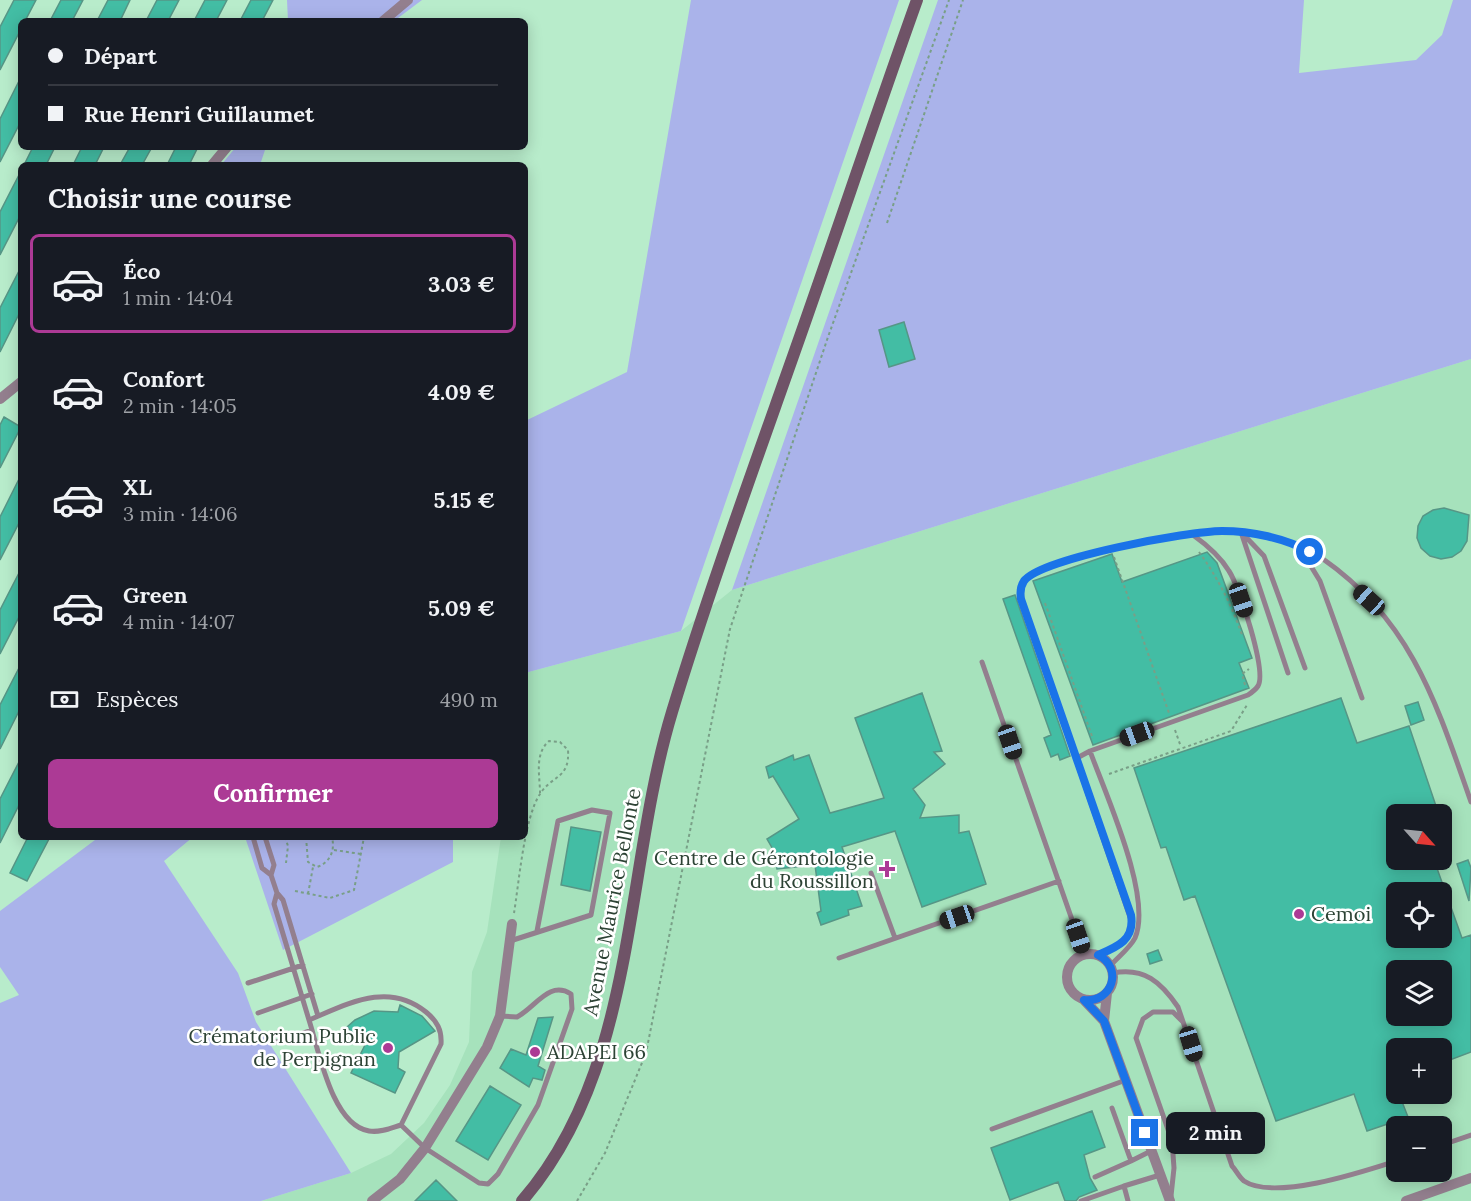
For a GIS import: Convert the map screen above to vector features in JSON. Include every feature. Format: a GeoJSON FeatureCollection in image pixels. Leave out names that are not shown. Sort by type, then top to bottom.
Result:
{"type":"FeatureCollection","features":[{"type":"Feature","properties":{"kind":"main road","name":"Avenue Maurice Bellonte"},"geometry":{"type":"LineString","coordinates":[[522,1201],[569,1132],[591,1080],[613,1012],[648,810],[670,717],[708,596],[917,0]]}},
{"type":"Feature","properties":{"kind":"street"},"geometry":{"type":"LineString","coordinates":[[387,18],[408,0]]}},
{"type":"Feature","properties":{"kind":"street"},"geometry":{"type":"LineString","coordinates":[[214,162],[224,150]]}},
{"type":"Feature","properties":{"kind":"street"},"geometry":{"type":"LineString","coordinates":[[0,399],[18,384]]}},
{"type":"Feature","properties":{"kind":"street"},"geometry":{"type":"LineString","coordinates":[[372,1201],[399,1179],[425,1148],[487,1047],[500,1016],[512,924]]}},
{"type":"Feature","properties":{"kind":"street"},"geometry":{"type":"LineString","coordinates":[[1104,1021],[1107,993],[1113,980],[1112,970],[1098,955],[1084,954],[1068,967],[1066,981],[1072,993],[1084,1000],[1104,1021],[1170,1201]]}},
{"type":"Feature","properties":{"kind":"street"},"geometry":{"type":"LineString","coordinates":[[1084,1000],[1097,999],[1107,993]]}},
{"type":"Feature","properties":{"kind":"street"},"geometry":{"type":"LineString","coordinates":[[1406,1201],[1471,1178]]}},
{"type":"Feature","properties":{"kind":"lane"},"geometry":{"type":"LineString","coordinates":[[1098,955],[1118,947],[1126,940],[1132,923],[1021,599],[1021,587],[1030,576],[1047,568],[1111,549],[1220,531],[1241,532],[1298,545],[1323,559],[1343,576],[1369,600],[1399,634],[1426,679],[1471,802]]}},
{"type":"Feature","properties":{"kind":"lane"},"geometry":{"type":"LineString","coordinates":[[1241,532],[1264,555],[1305,668]]}},
{"type":"Feature","properties":{"kind":"lane"},"geometry":{"type":"LineString","coordinates":[[1241,532],[1288,673]]}},
{"type":"Feature","properties":{"kind":"lane"},"geometry":{"type":"LineString","coordinates":[[1077,758],[1093,750],[1248,696],[1258,686],[1258,660],[1254,639],[1230,572],[1208,546],[1193,535]]}},
{"type":"Feature","properties":{"kind":"lane"},"geometry":{"type":"LineString","coordinates":[[1298,545],[1320,581],[1362,698]]}},
{"type":"Feature","properties":{"kind":"lane"},"geometry":{"type":"LineString","coordinates":[[982,662],[1084,954]]}},
{"type":"Feature","properties":{"kind":"lane"},"geometry":{"type":"LineString","coordinates":[[1093,750],[1135,875],[1138,903],[1136,937],[1112,970]]}},
{"type":"Feature","properties":{"kind":"lane"},"geometry":{"type":"LineString","coordinates":[[510,940],[591,915],[610,813],[592,810],[558,820],[537,931]]}},
{"type":"Feature","properties":{"kind":"lane"},"geometry":{"type":"LineString","coordinates":[[254,840],[262,868],[271,875],[277,893],[283,900],[318,1016]]}},
{"type":"Feature","properties":{"kind":"lane"},"geometry":{"type":"LineString","coordinates":[[266,840],[274,866],[271,875]]}},
{"type":"Feature","properties":{"kind":"lane"},"geometry":{"type":"LineString","coordinates":[[871,873],[896,938]]}},
{"type":"Feature","properties":{"kind":"lane"},"geometry":{"type":"LineString","coordinates":[[839,958],[1059,881]]}},
{"type":"Feature","properties":{"kind":"lane"},"geometry":{"type":"LineString","coordinates":[[277,893],[274,903],[302,998],[312,1030],[337,1106],[346,1119],[357,1127],[369,1131],[380,1131],[401,1125],[441,1044],[441,1032],[432,1018],[404,998],[389,996],[365,997],[309,1020]]}},
{"type":"Feature","properties":{"kind":"lane"},"geometry":{"type":"LineString","coordinates":[[248,983],[303,965]]}},
{"type":"Feature","properties":{"kind":"lane"},"geometry":{"type":"LineString","coordinates":[[1112,970],[1126,970],[1150,976],[1167,992],[1178,1007],[1232,1166],[1244,1181],[1266,1190],[1305,1190],[1386,1164]]}},
{"type":"Feature","properties":{"kind":"lane"},"geometry":{"type":"LineString","coordinates":[[401,1125],[425,1148],[479,1183],[488,1184],[498,1174],[538,1105],[573,1009],[571,994],[562,988],[553,989],[517,1017],[500,1016]]}},
{"type":"Feature","properties":{"kind":"lane"},"geometry":{"type":"LineString","coordinates":[[258,1013],[312,994]]}},
{"type":"Feature","properties":{"kind":"lane"},"geometry":{"type":"LineString","coordinates":[[1170,1201],[1174,1168],[1172,1141],[1136,1038],[1143,1019],[1153,1012],[1173,1012],[1184,1023]]}},
{"type":"Feature","properties":{"kind":"lane"},"geometry":{"type":"LineString","coordinates":[[276,1042],[312,1030]]}},
{"type":"Feature","properties":{"kind":"lane"},"geometry":{"type":"LineString","coordinates":[[993,1129],[1126,1080]]}},
{"type":"Feature","properties":{"kind":"lane"},"geometry":{"type":"LineString","coordinates":[[1112,1108],[1131,1161]]}},
{"type":"Feature","properties":{"kind":"lane"},"geometry":{"type":"LineString","coordinates":[[1452,1142],[1471,1135]]}},
{"type":"Feature","properties":{"kind":"lane"},"geometry":{"type":"LineString","coordinates":[[1095,1177],[1152,1151]]}},
{"type":"Feature","properties":{"kind":"lane"},"geometry":{"type":"LineString","coordinates":[[1081,1201],[1160,1175]]}},
{"type":"Feature","properties":{"kind":"lane"},"geometry":{"type":"LineString","coordinates":[[1124,1186],[1128,1201]]}},
{"type":"Feature","properties":{"kind":"path"},"geometry":{"type":"LineString","coordinates":[[577,1201],[605,1153],[646,1053],[730,629],[828,336],[949,0]]}},
{"type":"Feature","properties":{"kind":"path"},"geometry":{"type":"LineString","coordinates":[[887,223],[963,0]]}},
{"type":"Feature","properties":{"kind":"path"},"geometry":{"type":"LineString","coordinates":[[1111,549],[1181,748]]}},
{"type":"Feature","properties":{"kind":"path"},"geometry":{"type":"LineString","coordinates":[[1197,550],[1217,576],[1231,603],[1244,643]]}},
{"type":"Feature","properties":{"kind":"path"},"geometry":{"type":"LineString","coordinates":[[1045,603],[1093,750]]}},
{"type":"Feature","properties":{"kind":"path"},"geometry":{"type":"LineString","coordinates":[[1106,775],[1231,730],[1249,701],[1242,674],[1249,671],[1249,663]]}},
{"type":"Feature","properties":{"kind":"path"},"geometry":{"type":"LineString","coordinates":[[528,838],[540,793],[539,757],[542,747],[549,741],[561,742],[568,750],[569,761],[562,775],[540,793]]}},
{"type":"Feature","properties":{"kind":"path"},"geometry":{"type":"LineString","coordinates":[[286,840],[288,846],[286,863]]}},
{"type":"Feature","properties":{"kind":"path"},"geometry":{"type":"LineString","coordinates":[[306,840],[306,855],[313,866],[308,894]]}},
{"type":"Feature","properties":{"kind":"path"},"geometry":{"type":"LineString","coordinates":[[313,866],[326,863],[333,849],[332,840]]}},
{"type":"Feature","properties":{"kind":"path"},"geometry":{"type":"LineString","coordinates":[[295,891],[330,898],[354,890],[363,840]]}},
{"type":"Feature","properties":{"kind":"path"},"geometry":{"type":"LineString","coordinates":[[512,924],[527,840]]}},
{"type":"Feature","properties":{"kind":"path"},"geometry":{"type":"LineString","coordinates":[[333,849],[361,854]]}},
{"type":"Feature","properties":{"kind":"shaded area"},"geometry":{"type":"Polygon","coordinates":[[[287,0],[422,0],[398,18],[288,18],[287,0]]]}},
{"type":"Feature","properties":{"kind":"shaded area"},"geometry":{"type":"Polygon","coordinates":[[[691,0],[899,0],[681,631],[528,672],[528,420],[627,372],[691,0]]]}},
{"type":"Feature","properties":{"kind":"shaded area"},"geometry":{"type":"Polygon","coordinates":[[[938,0],[1304,0],[1299,73],[1416,60],[1442,35],[1453,0],[1471,0],[1471,359],[732,590],[938,0]]]}},
{"type":"Feature","properties":{"kind":"shaded area"},"geometry":{"type":"Polygon","coordinates":[[[234,150],[265,150],[261,162],[224,162],[234,150]]]}},
{"type":"Feature","properties":{"kind":"shaded area"},"geometry":{"type":"Polygon","coordinates":[[[1471,359],[1471,1201],[261,1201],[351,1173],[391,1154],[424,1123],[450,1085],[469,1042],[472,972],[487,932],[501,840],[528,840],[528,672],[681,631],[732,590],[1471,359]]]}},
{"type":"Feature","properties":{"kind":"shaded area"},"geometry":{"type":"Polygon","coordinates":[[[95,840],[189,840],[164,861],[238,973],[256,1022],[351,1173],[261,1201],[0,1201],[0,1003],[19,995],[0,967],[0,911],[95,840]]]}},
{"type":"Feature","properties":{"kind":"shaded area"},"geometry":{"type":"Polygon","coordinates":[[[246,840],[453,840],[453,862],[283,950],[246,840]]]}},
{"type":"Feature","properties":{"kind":"building"},"geometry":{"type":"Polygon","coordinates":[[[14,0],[36,0],[27,18],[18,18],[18,35],[0,70],[0,27],[14,0]]]}},
{"type":"Feature","properties":{"kind":"building"},"geometry":{"type":"Polygon","coordinates":[[[61,0],[83,0],[74,18],[52,18],[61,0]]]}},
{"type":"Feature","properties":{"kind":"building"},"geometry":{"type":"Polygon","coordinates":[[[108,0],[130,0],[121,18],[99,18],[108,0]]]}},
{"type":"Feature","properties":{"kind":"building"},"geometry":{"type":"Polygon","coordinates":[[[157,0],[179,0],[170,18],[148,18],[157,0]]]}},
{"type":"Feature","properties":{"kind":"building"},"geometry":{"type":"Polygon","coordinates":[[[205,0],[227,0],[218,18],[196,18],[205,0]]]}},
{"type":"Feature","properties":{"kind":"building"},"geometry":{"type":"Polygon","coordinates":[[[251,0],[273,0],[264,18],[242,18],[251,0]]]}},
{"type":"Feature","properties":{"kind":"building"},"geometry":{"type":"Polygon","coordinates":[[[18,83],[18,127],[0,162],[0,119],[18,83]]]}},
{"type":"Feature","properties":{"kind":"building"},"geometry":{"type":"Polygon","coordinates":[[[32,150],[54,150],[48,162],[26,162],[32,150]]]}},
{"type":"Feature","properties":{"kind":"building"},"geometry":{"type":"Polygon","coordinates":[[[80,150],[102,150],[96,162],[74,162],[80,150]]]}},
{"type":"Feature","properties":{"kind":"building"},"geometry":{"type":"Polygon","coordinates":[[[128,150],[150,150],[144,162],[122,162],[128,150]]]}},
{"type":"Feature","properties":{"kind":"building"},"geometry":{"type":"Polygon","coordinates":[[[174,150],[196,150],[190,162],[168,162],[174,150]]]}},
{"type":"Feature","properties":{"kind":"building"},"geometry":{"type":"Polygon","coordinates":[[[18,177],[18,220],[0,255],[0,212],[18,177]]]}},
{"type":"Feature","properties":{"kind":"building"},"geometry":{"type":"Polygon","coordinates":[[[18,273],[18,316],[0,352],[0,308],[18,273]]]}},
{"type":"Feature","properties":{"kind":"building"},"geometry":{"type":"Polygon","coordinates":[[[904,322],[915,359],[889,367],[879,330],[904,322]]]}},
{"type":"Feature","properties":{"kind":"building"},"geometry":{"type":"Polygon","coordinates":[[[4,417],[18,425],[18,433],[0,468],[0,425],[4,417]]]}},
{"type":"Feature","properties":{"kind":"building"},"geometry":{"type":"Polygon","coordinates":[[[18,481],[18,525],[0,560],[0,517],[18,481]]]}},
{"type":"Feature","properties":{"kind":"building"},"geometry":{"type":"Polygon","coordinates":[[[1444,508],[1469,515],[1467,541],[1461,551],[1452,557],[1441,559],[1430,556],[1421,548],[1417,538],[1418,526],[1423,516],[1433,510],[1444,508]]]}},
{"type":"Feature","properties":{"kind":"building"},"geometry":{"type":"Polygon","coordinates":[[[1207,552],[1217,563],[1252,658],[1239,663],[1249,688],[1093,745],[1033,581],[1112,554],[1122,582],[1207,552]]]}},
{"type":"Feature","properties":{"kind":"building"},"geometry":{"type":"Polygon","coordinates":[[[18,575],[18,619],[0,654],[0,610],[18,575]]]}},
{"type":"Feature","properties":{"kind":"building"},"geometry":{"type":"Polygon","coordinates":[[[1015,595],[1070,756],[1060,760],[1058,754],[1051,757],[1044,738],[1051,735],[1003,599],[1015,595]]]}},
{"type":"Feature","properties":{"kind":"building"},"geometry":{"type":"Polygon","coordinates":[[[18,670],[18,713],[0,749],[0,705],[18,670]]]}},
{"type":"Feature","properties":{"kind":"building"},"geometry":{"type":"Polygon","coordinates":[[[922,693],[942,751],[934,752],[945,764],[913,789],[925,805],[920,818],[959,815],[959,833],[969,831],[986,884],[922,907],[895,831],[842,847],[862,906],[848,910],[849,915],[821,925],[817,913],[821,911],[815,865],[777,869],[775,853],[767,839],[799,819],[773,776],[769,778],[766,767],[793,755],[794,760],[809,755],[830,813],[884,798],[855,718],[922,693]]]}},
{"type":"Feature","properties":{"kind":"building","name":"Cemoi"},"geometry":{"type":"Polygon","coordinates":[[[1341,698],[1357,743],[1409,726],[1435,804],[1386,804],[1386,870],[1438,870],[1442,882],[1386,882],[1386,948],[1452,948],[1452,910],[1462,938],[1471,935],[1471,1052],[1452,1059],[1452,1038],[1386,1038],[1386,1104],[1403,1104],[1408,1116],[1386,1116],[1386,1125],[1367,1131],[1354,1094],[1276,1121],[1195,896],[1184,900],[1166,847],[1161,848],[1134,768],[1341,698]]]}},
{"type":"Feature","properties":{"kind":"building"},"geometry":{"type":"Polygon","coordinates":[[[1418,702],[1424,720],[1411,725],[1405,706],[1418,702]]]}},
{"type":"Feature","properties":{"kind":"building"},"geometry":{"type":"Polygon","coordinates":[[[18,764],[18,807],[0,843],[0,799],[18,764]]]}},
{"type":"Feature","properties":{"kind":"building"},"geometry":{"type":"Polygon","coordinates":[[[571,827],[601,832],[590,891],[561,885],[571,827]]]}},
{"type":"Feature","properties":{"kind":"building"},"geometry":{"type":"Polygon","coordinates":[[[26,840],[48,840],[27,881],[10,873],[26,840]]]}},
{"type":"Feature","properties":{"kind":"building"},"geometry":{"type":"Polygon","coordinates":[[[1468,860],[1471,868],[1469,901],[1457,864],[1468,860]]]}},
{"type":"Feature","properties":{"kind":"building"},"geometry":{"type":"Polygon","coordinates":[[[1158,950],[1162,960],[1150,964],[1147,954],[1158,950]]]}},
{"type":"Feature","properties":{"kind":"building","name":"Crématorium Public de Perpignan"},"geometry":{"type":"Polygon","coordinates":[[[400,1005],[422,1016],[435,1031],[399,1052],[398,1068],[405,1072],[395,1093],[351,1073],[365,1045],[347,1027],[355,1020],[374,1011],[398,1012],[400,1005]]]}},
{"type":"Feature","properties":{"kind":"building","name":"ADAPEI 66"},"geometry":{"type":"Polygon","coordinates":[[[553,1017],[538,1066],[545,1070],[542,1080],[533,1078],[529,1087],[500,1068],[511,1049],[526,1055],[538,1018],[553,1017]]]}},
{"type":"Feature","properties":{"kind":"building"},"geometry":{"type":"Polygon","coordinates":[[[490,1086],[521,1105],[488,1160],[456,1141],[490,1086]]]}},
{"type":"Feature","properties":{"kind":"building"},"geometry":{"type":"Polygon","coordinates":[[[1092,1111],[1105,1147],[1084,1155],[1090,1178],[1097,1190],[1079,1197],[1076,1201],[1065,1201],[1058,1182],[1010,1200],[991,1148],[1092,1111]]]}},
{"type":"Feature","properties":{"kind":"building"},"geometry":{"type":"Polygon","coordinates":[[[436,1180],[457,1201],[415,1201],[436,1180]]]}},
{"type":"Feature","properties":{"kind":"place","name":"Centre de Gérontologie du Roussillon"},"geometry":{"type":"Point","coordinates":[887,869]}},
{"type":"Feature","properties":{"kind":"place","name":"Cemoi"},"geometry":{"type":"Point","coordinates":[1299,914]}},
{"type":"Feature","properties":{"kind":"place","name":"Crématorium Public de Perpignan"},"geometry":{"type":"Point","coordinates":[388,1048]}},
{"type":"Feature","properties":{"kind":"place","name":"ADAPEI 66"},"geometry":{"type":"Point","coordinates":[535,1052]}},
{"type":"Feature","properties":{"kind":"route"},"geometry":{"type":"LineString","coordinates":[[1145,1133],[1104,1021],[1084,1000],[1091,1001],[1102,997],[1111,987],[1113,973],[1107,961],[1098,955],[1118,947],[1126,940],[1132,923],[1131,915],[1021,599],[1021,587],[1024,580],[1047,568],[1098,551],[1220,531],[1241,532],[1279,539],[1298,545],[1310,552]]}}]}
